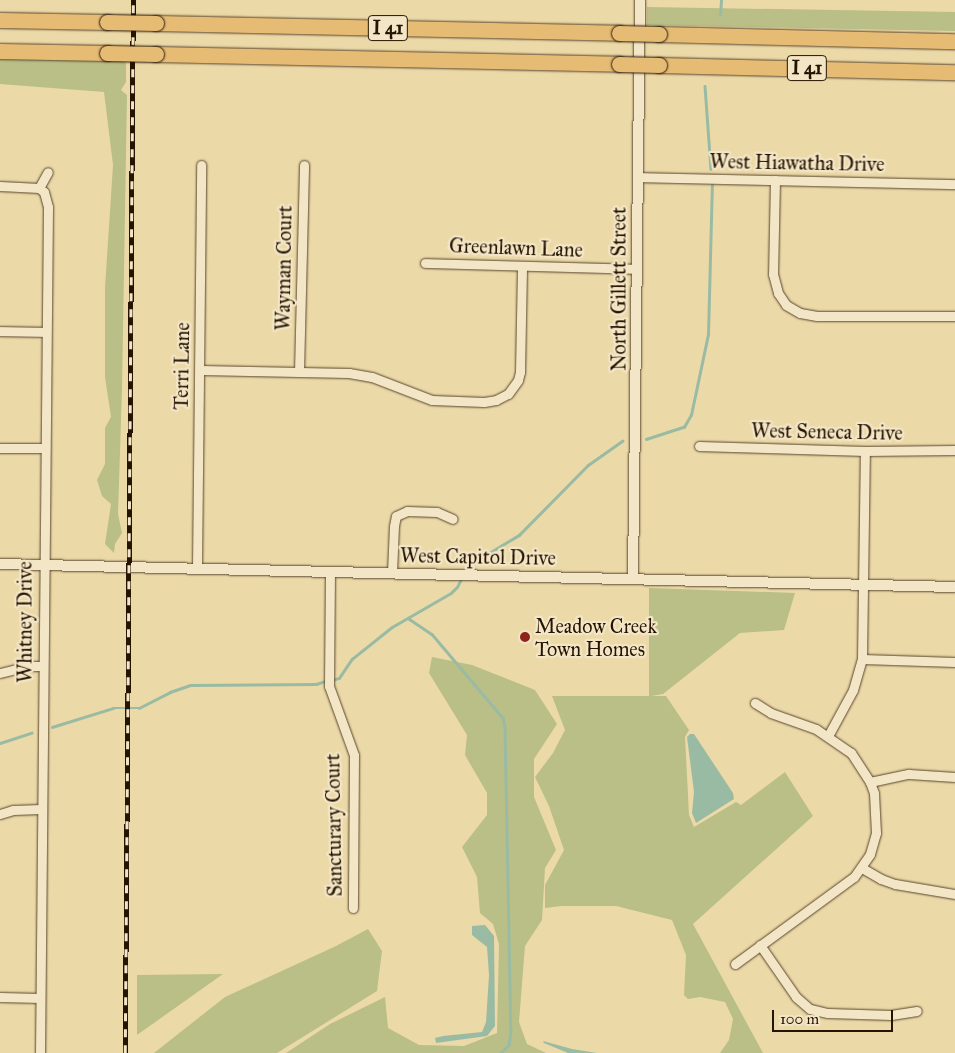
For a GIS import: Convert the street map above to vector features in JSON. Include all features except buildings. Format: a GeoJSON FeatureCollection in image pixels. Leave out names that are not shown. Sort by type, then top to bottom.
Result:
{"type":"FeatureCollection","features":[{"type":"Feature","properties":{"kind":"highway","name":"I 41"},"geometry":{"type":"LineString","coordinates":[[0,20],[955,41]]}},
{"type":"Feature","properties":{"kind":"highway","name":"I 41"},"geometry":{"type":"LineString","coordinates":[[0,51],[955,72]]}},
{"type":"Feature","properties":{"kind":"street","name":"North Gillett Street"},"geometry":{"type":"LineString","coordinates":[[633,578],[640,0]]}},
{"type":"Feature","properties":{"kind":"street","name":"Terri Lane"},"geometry":{"type":"LineString","coordinates":[[197,568],[201,165]]}},
{"type":"Feature","properties":{"kind":"street","name":"Wayman Court"},"geometry":{"type":"LineString","coordinates":[[299,372],[304,166]]}},
{"type":"Feature","properties":{"kind":"street"},"geometry":{"type":"LineString","coordinates":[[0,186],[31,186],[42,190],[48,172]]}},
{"type":"Feature","properties":{"kind":"street","name":"West Hiawatha Drive"},"geometry":{"type":"LineString","coordinates":[[638,177],[955,184]]}},
{"type":"Feature","properties":{"kind":"street"},"geometry":{"type":"LineString","coordinates":[[775,180],[773,274],[778,293],[786,305],[800,312],[817,316],[955,316]]}},
{"type":"Feature","properties":{"kind":"street","name":"Whitney Drive"},"geometry":{"type":"LineString","coordinates":[[40,1053],[45,332],[48,207],[42,190]]}},
{"type":"Feature","properties":{"kind":"street","name":"Greenlawn Lane"},"geometry":{"type":"LineString","coordinates":[[425,263],[637,269]]}},
{"type":"Feature","properties":{"kind":"street"},"geometry":{"type":"LineString","coordinates":[[200,370],[359,374],[432,400],[484,402],[503,397],[514,387],[520,372],[522,266]]}},
{"type":"Feature","properties":{"kind":"street"},"geometry":{"type":"LineString","coordinates":[[0,331],[45,332]]}},
{"type":"Feature","properties":{"kind":"street","name":"West Seneca Drive"},"geometry":{"type":"LineString","coordinates":[[699,446],[865,451],[955,450]]}},
{"type":"Feature","properties":{"kind":"street"},"geometry":{"type":"LineString","coordinates":[[0,448],[44,448]]}},
{"type":"Feature","properties":{"kind":"street"},"geometry":{"type":"LineString","coordinates":[[828,736],[853,690],[862,659],[865,451]]}},
{"type":"Feature","properties":{"kind":"street"},"geometry":{"type":"LineString","coordinates":[[392,573],[396,516],[407,511],[437,512],[452,519]]}},
{"type":"Feature","properties":{"kind":"street","name":"West Capitol Drive"},"geometry":{"type":"LineString","coordinates":[[0,564],[955,587]]}},
{"type":"Feature","properties":{"kind":"street","name":"Sancturary Court"},"geometry":{"type":"LineString","coordinates":[[330,571],[328,686],[354,755],[353,908]]}},
{"type":"Feature","properties":{"kind":"street"},"geometry":{"type":"LineString","coordinates":[[862,659],[955,662]]}},
{"type":"Feature","properties":{"kind":"street"},"geometry":{"type":"LineString","coordinates":[[0,673],[29,666],[42,666]]}},
{"type":"Feature","properties":{"kind":"street"},"geometry":{"type":"LineString","coordinates":[[735,964],[843,887],[862,868],[870,854],[876,833],[874,793],[870,782],[851,753],[828,736],[809,726],[772,713],[756,703]]}},
{"type":"Feature","properties":{"kind":"street"},"geometry":{"type":"LineString","coordinates":[[870,782],[910,774],[955,777]]}},
{"type":"Feature","properties":{"kind":"street"},"geometry":{"type":"LineString","coordinates":[[0,814],[13,810],[41,809]]}},
{"type":"Feature","properties":{"kind":"street"},"geometry":{"type":"LineString","coordinates":[[862,868],[895,884],[955,894]]}},
{"type":"Feature","properties":{"kind":"street"},"geometry":{"type":"LineString","coordinates":[[760,945],[796,998],[810,1009],[828,1013],[891,1015],[917,1010]]}},
{"type":"Feature","properties":{"kind":"street"},"geometry":{"type":"LineString","coordinates":[[0,997],[40,998]]}},
{"type":"Feature","properties":{"kind":"green space"},"geometry":{"type":"Polygon","coordinates":[[[647,7],[955,12],[955,31],[647,25],[647,7]]]}},
{"type":"Feature","properties":{"kind":"green space"},"geometry":{"type":"Polygon","coordinates":[[[0,59],[122,61],[126,63],[126,82],[121,90],[127,95],[118,514],[122,533],[115,544],[114,553],[105,544],[111,504],[102,496],[97,480],[105,464],[105,428],[111,417],[105,377],[105,288],[113,165],[104,92],[0,84],[0,59]]]}},
{"type":"Feature","properties":{"kind":"green space"},"geometry":{"type":"Polygon","coordinates":[[[649,588],[795,593],[784,630],[740,633],[663,694],[651,696],[666,696],[689,730],[685,737],[689,815],[694,827],[736,802],[741,805],[785,772],[813,816],[693,924],[763,1053],[720,1053],[729,1040],[733,1019],[725,1002],[700,997],[688,999],[684,995],[686,955],[672,920],[616,906],[561,906],[545,908],[545,885],[564,850],[549,806],[535,777],[553,753],[565,730],[552,696],[649,696],[649,588]]]}},
{"type":"Feature","properties":{"kind":"green space"},"geometry":{"type":"Polygon","coordinates":[[[432,657],[472,665],[535,690],[557,724],[534,759],[534,797],[556,850],[545,868],[542,920],[525,946],[519,1022],[527,1044],[546,1053],[286,1053],[330,1024],[385,997],[388,1028],[419,1045],[464,1046],[497,1033],[499,944],[493,924],[480,913],[477,877],[462,847],[487,815],[487,793],[465,755],[467,735],[429,673],[432,657]]]}},
{"type":"Feature","properties":{"kind":"green space"},"geometry":{"type":"Polygon","coordinates":[[[368,929],[382,951],[377,991],[277,1053],[154,1053],[225,997],[336,946],[368,929]]]}},
{"type":"Feature","properties":{"kind":"green space"},"geometry":{"type":"Polygon","coordinates":[[[223,974],[137,1035],[137,975],[223,974]]]}},
{"type":"Feature","properties":{"kind":"shaded area"},"geometry":{"type":"Polygon","coordinates":[[[690,734],[694,734],[733,793],[734,799],[696,823],[692,813],[694,792],[687,737],[690,734]]]}},
{"type":"Feature","properties":{"kind":"shaded area"},"geometry":{"type":"Polygon","coordinates":[[[485,925],[494,936],[495,1026],[487,1036],[436,1043],[435,1038],[443,1036],[482,1032],[486,1022],[489,975],[487,947],[472,935],[472,926],[485,925]]]}},
{"type":"Feature","properties":{"kind":"shaded area"},"geometry":{"type":"Polygon","coordinates":[[[543,1041],[572,1049],[597,1053],[568,1053],[543,1041]]]}},
{"type":"Feature","properties":{"kind":"waterway"},"geometry":{"type":"LineString","coordinates":[[720,15],[721,0]]}},
{"type":"Feature","properties":{"kind":"waterway"},"geometry":{"type":"LineString","coordinates":[[705,86],[711,169]]}},
{"type":"Feature","properties":{"kind":"waterway"},"geometry":{"type":"LineString","coordinates":[[646,439],[684,427],[691,415],[708,334],[712,185]]}},
{"type":"Feature","properties":{"kind":"waterway"},"geometry":{"type":"LineString","coordinates":[[464,572],[469,562],[484,556],[519,535],[588,465],[622,441]]}},
{"type":"Feature","properties":{"kind":"waterway"},"geometry":{"type":"LineString","coordinates":[[332,680],[339,678],[352,659],[392,627],[451,593],[457,587],[462,577]]}},
{"type":"Feature","properties":{"kind":"waterway"},"geometry":{"type":"LineString","coordinates":[[408,618],[432,634],[503,718],[505,727],[511,1031],[509,1045],[501,1053]]}},
{"type":"Feature","properties":{"kind":"waterway"},"geometry":{"type":"LineString","coordinates":[[52,727],[113,708],[139,708],[170,692],[190,685],[316,684],[326,681]]}},
{"type":"Feature","properties":{"kind":"waterway"},"geometry":{"type":"LineString","coordinates":[[0,743],[31,733]]}},
{"type":"Feature","properties":{"kind":"railway"},"geometry":{"type":"LineString","coordinates":[[125,1053],[133,0]]}},
{"type":"Feature","properties":{"kind":"place","name":"Meadow Creek Town Homes"},"geometry":{"type":"Point","coordinates":[525,637]}}]}
